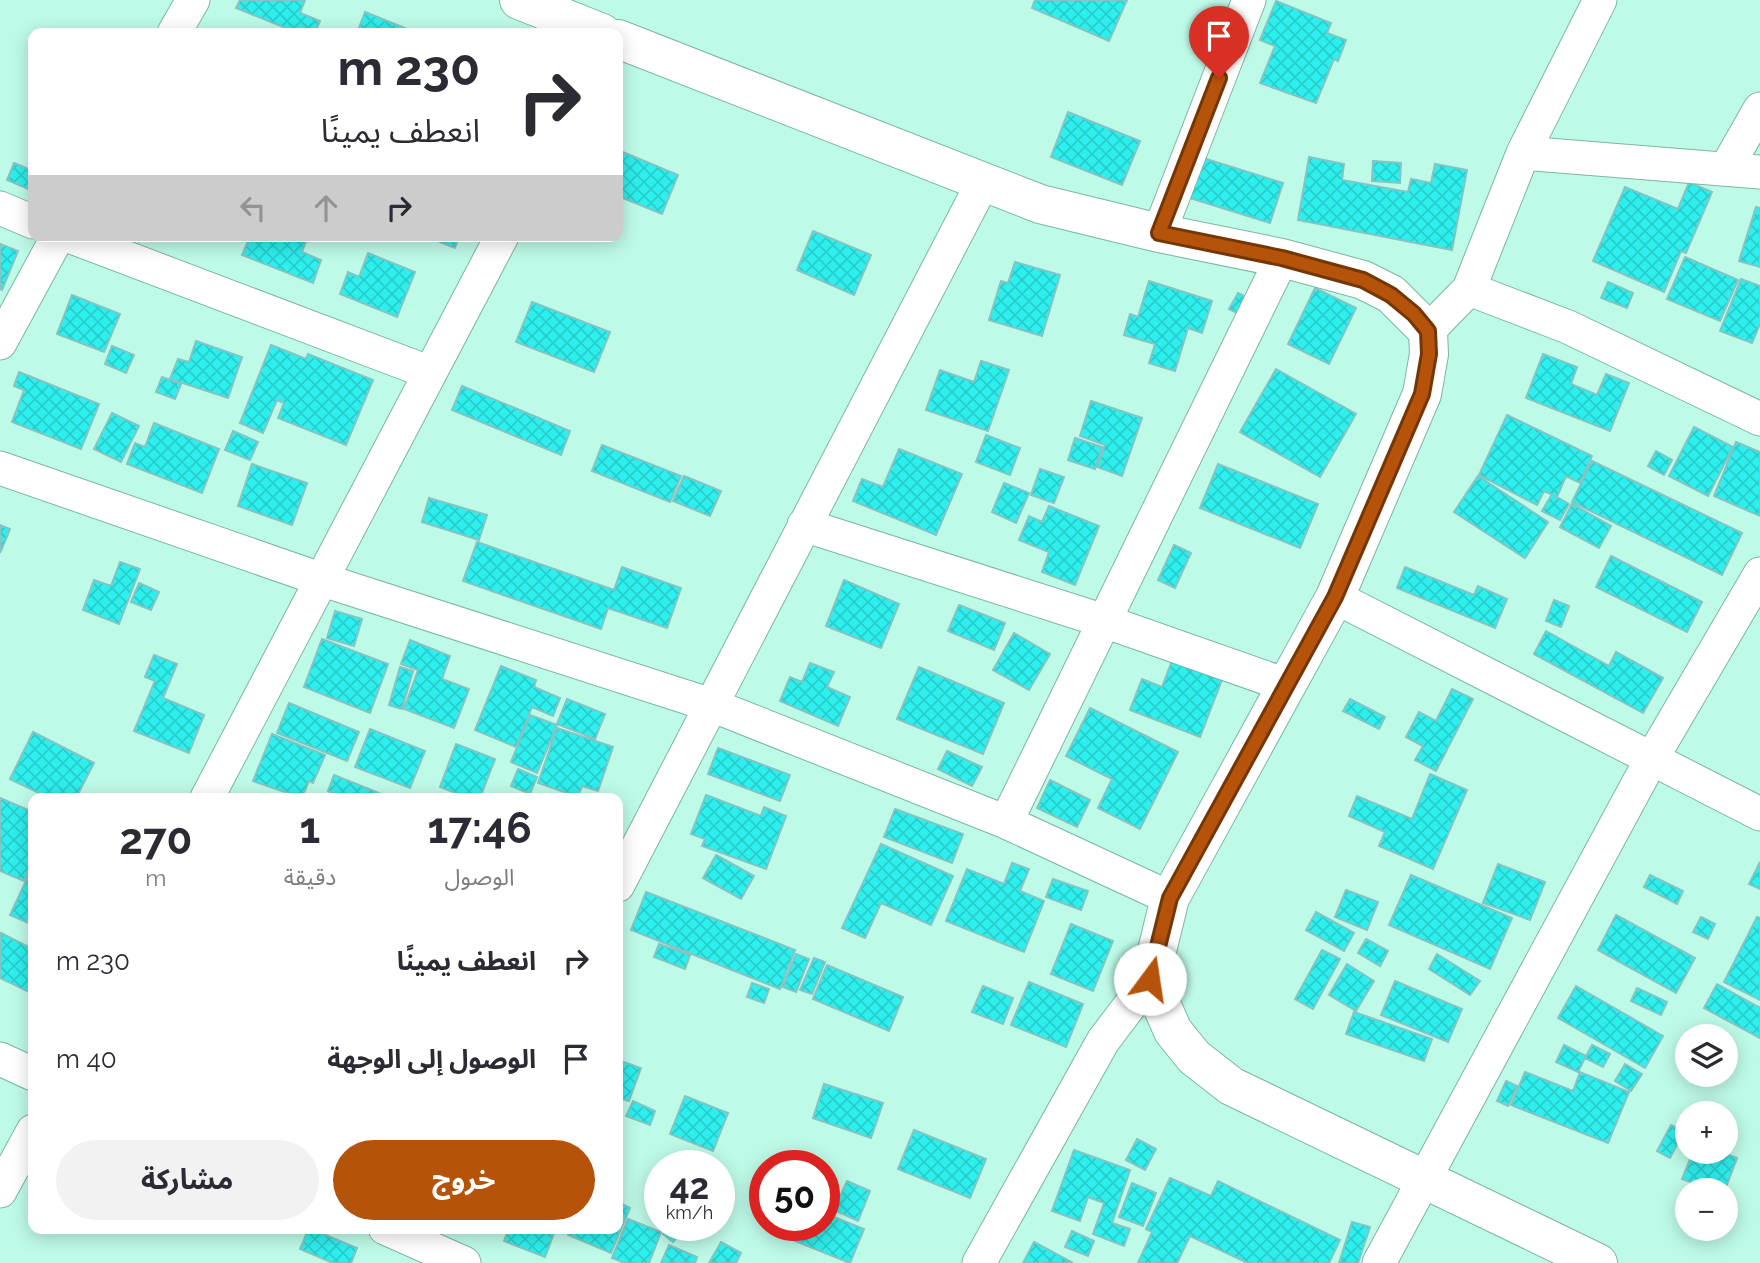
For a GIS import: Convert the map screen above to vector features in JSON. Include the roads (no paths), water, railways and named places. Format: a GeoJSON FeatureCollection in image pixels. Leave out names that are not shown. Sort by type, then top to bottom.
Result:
{"type":"FeatureCollection","features":[{"type":"Feature","properties":{"kind":"main road"},"geometry":{"type":"LineString","coordinates":[[519,0],[589,28]]}},
{"type":"Feature","properties":{"kind":"main road"},"geometry":{"type":"LineString","coordinates":[[623,41],[982,184],[1040,204],[1159,233],[1282,258],[1363,280],[1391,295],[1428,331],[1429,354],[1422,394],[1335,597],[1170,898],[1150,979],[1173,1031],[1194,1057],[1231,1086],[1598,1263]]}},
{"type":"Feature","properties":{"kind":"street"},"geometry":{"type":"LineString","coordinates":[[177,28],[192,0]]}},
{"type":"Feature","properties":{"kind":"street"},"geometry":{"type":"LineString","coordinates":[[1159,233],[1249,0]]}},
{"type":"Feature","properties":{"kind":"street"},"geometry":{"type":"LineString","coordinates":[[1428,331],[1469,289],[1523,153],[1600,0]]}},
{"type":"Feature","properties":{"kind":"street"},"geometry":{"type":"LineString","coordinates":[[1727,167],[1760,109]]}},
{"type":"Feature","properties":{"kind":"street"},"geometry":{"type":"LineString","coordinates":[[1523,153],[1727,167],[1760,172]]}},
{"type":"Feature","properties":{"kind":"street"},"geometry":{"type":"LineString","coordinates":[[623,877],[982,184]]}},
{"type":"Feature","properties":{"kind":"street"},"geometry":{"type":"LineString","coordinates":[[0,208],[28,220]]}},
{"type":"Feature","properties":{"kind":"street"},"geometry":{"type":"LineString","coordinates":[[0,343],[55,242]]}},
{"type":"Feature","properties":{"kind":"street"},"geometry":{"type":"LineString","coordinates":[[85,242],[428,372]]}},
{"type":"Feature","properties":{"kind":"street"},"geometry":{"type":"LineString","coordinates":[[210,793],[428,372],[499,242]]}},
{"type":"Feature","properties":{"kind":"street"},"geometry":{"type":"LineString","coordinates":[[1006,822],[1282,258]]}},
{"type":"Feature","properties":{"kind":"street"},"geometry":{"type":"LineString","coordinates":[[1469,289],[1569,327],[1760,418]]}},
{"type":"Feature","properties":{"kind":"street"},"geometry":{"type":"LineString","coordinates":[[0,468],[320,579],[713,706],[1006,822],[1170,898]]}},
{"type":"Feature","properties":{"kind":"street"},"geometry":{"type":"LineString","coordinates":[[804,526],[1104,621],[1286,685]]}},
{"type":"Feature","properties":{"kind":"street"},"geometry":{"type":"LineString","coordinates":[[1379,1263],[1652,758],[1760,574]]}},
{"type":"Feature","properties":{"kind":"street"},"geometry":{"type":"LineString","coordinates":[[1335,597],[1760,814]]}},
{"type":"Feature","properties":{"kind":"street"},"geometry":{"type":"LineString","coordinates":[[979,1263],[1103,1041],[1150,979]]}},
{"type":"Feature","properties":{"kind":"street"},"geometry":{"type":"LineString","coordinates":[[0,1059],[28,1072]]}},
{"type":"Feature","properties":{"kind":"street"},"geometry":{"type":"LineString","coordinates":[[0,1191],[28,1139]]}},
{"type":"Feature","properties":{"kind":"street"},"geometry":{"type":"LineString","coordinates":[[398,1234],[464,1263]]}}]}
